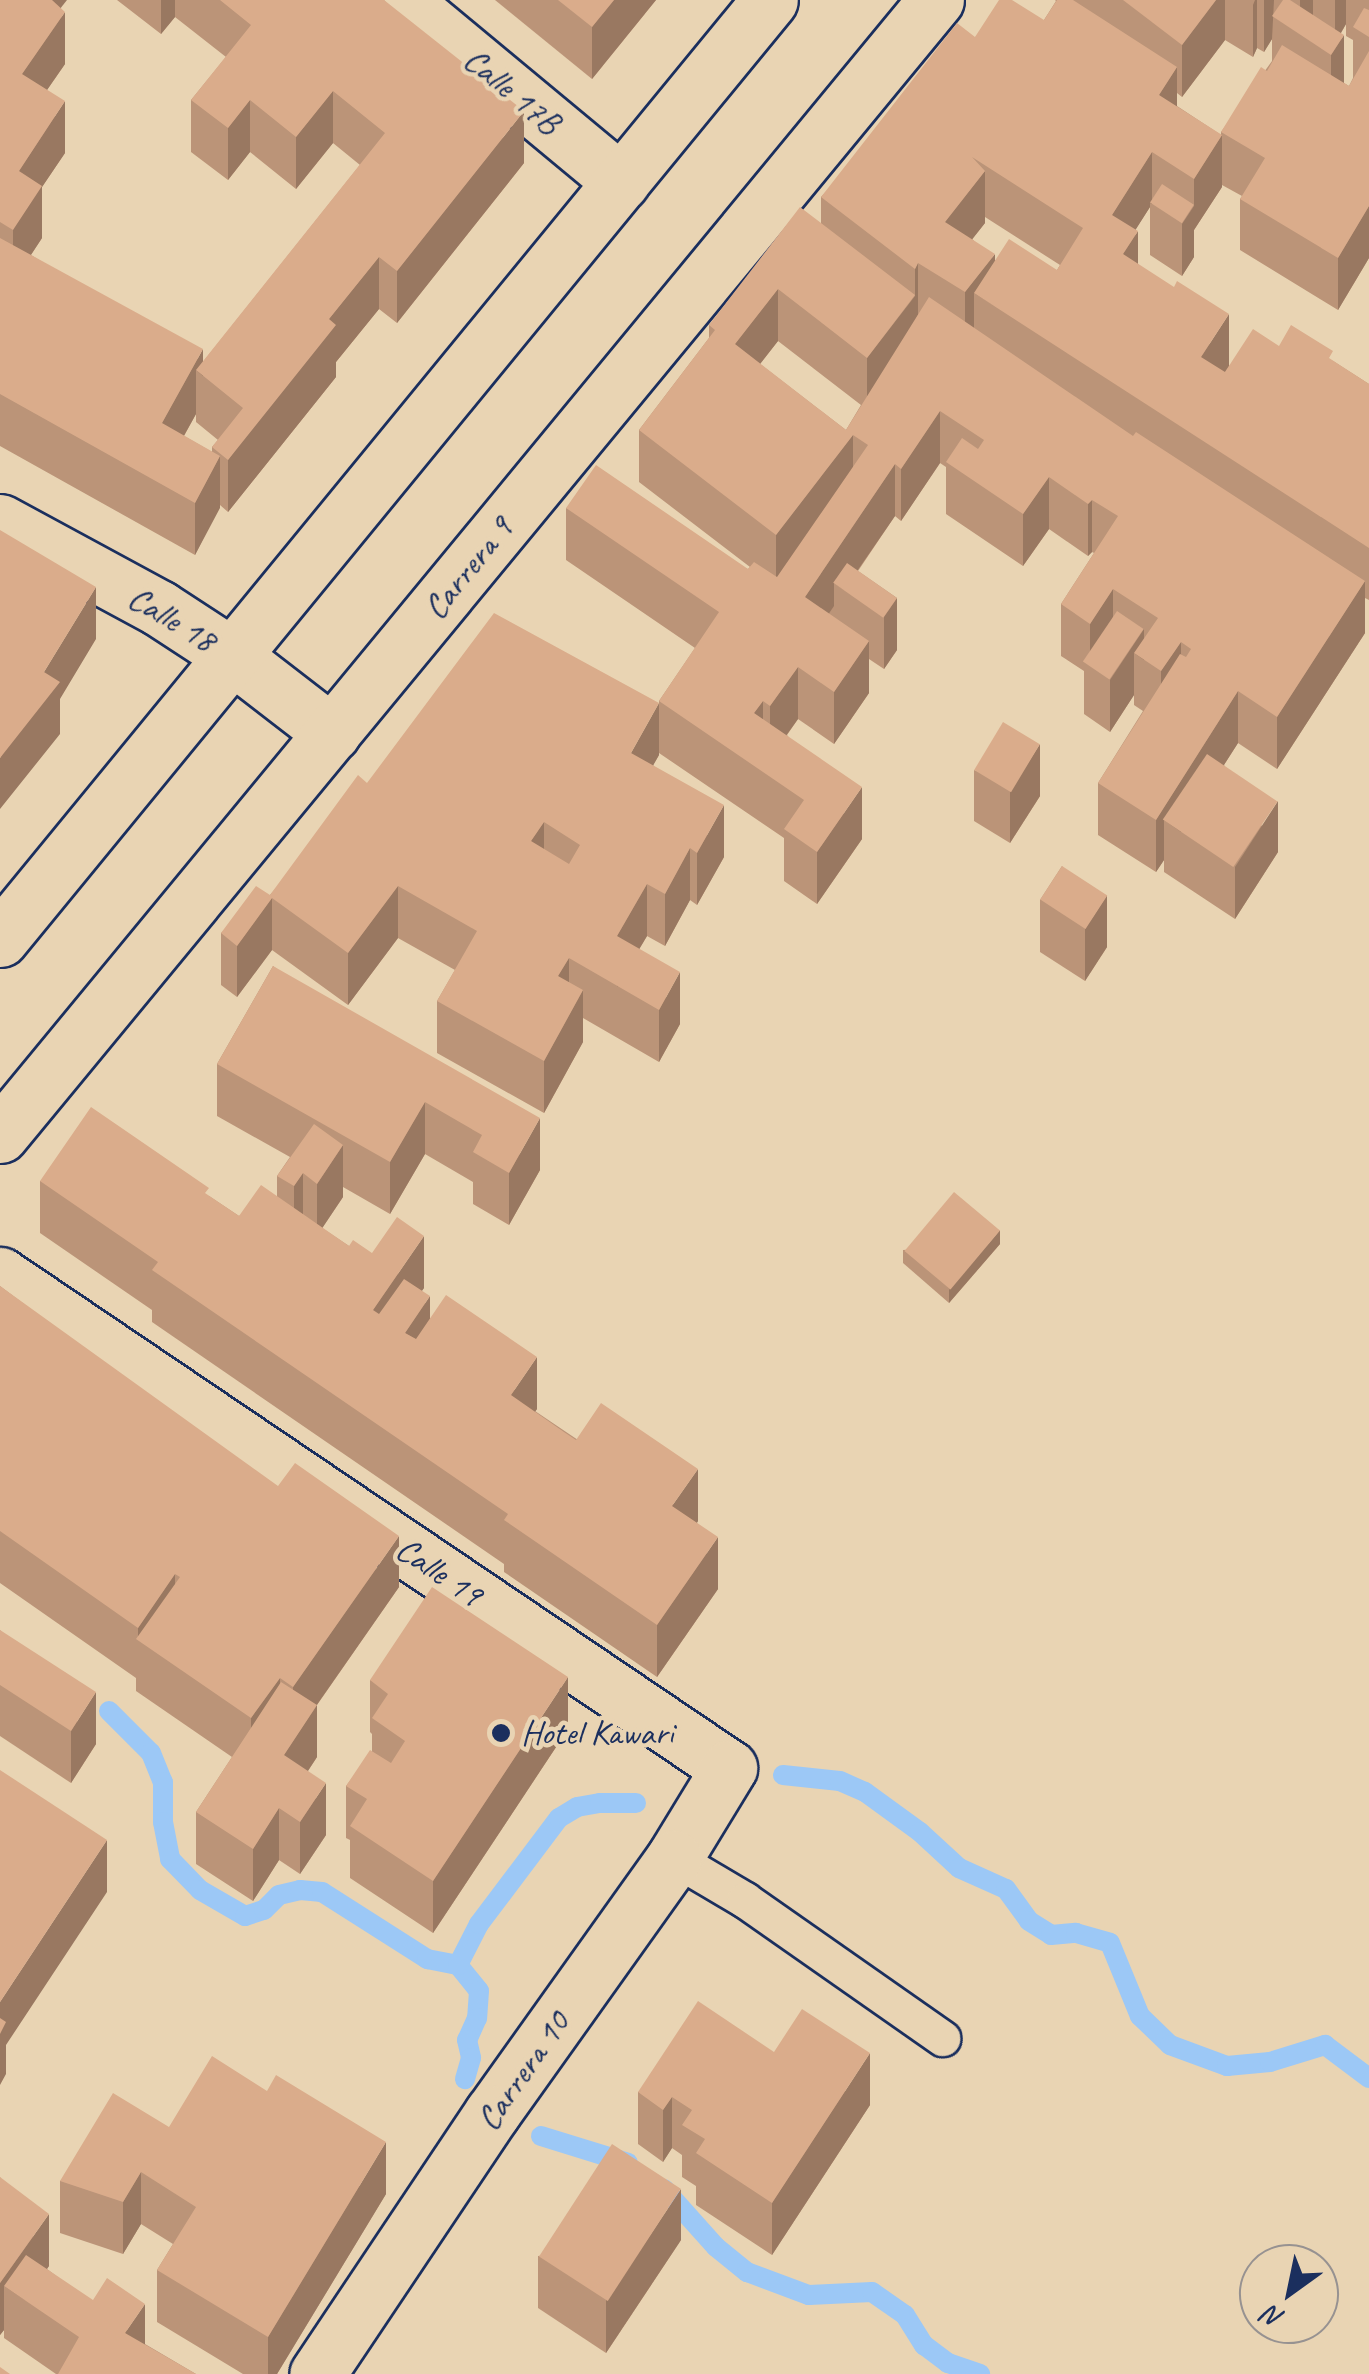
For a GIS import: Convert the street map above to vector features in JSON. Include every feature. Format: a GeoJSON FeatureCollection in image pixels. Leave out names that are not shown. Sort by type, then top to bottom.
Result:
{"type":"FeatureCollection","features":[{"type":"Feature","properties":{"kind":"main road","name":"Calle 17B"},"geometry":{"type":"LineString","coordinates":[[402,0],[621,182]]}},
{"type":"Feature","properties":{"kind":"main road"},"geometry":{"type":"LineString","coordinates":[[0,938],[770,0]]}},
{"type":"Feature","properties":{"kind":"main road","name":"Carrera 9"},"geometry":{"type":"LineString","coordinates":[[0,1136],[936,0]]}},
{"type":"Feature","properties":{"kind":"main road","name":"Calle 18"},"geometry":{"type":"LineString","coordinates":[[0,522],[159,608],[231,655],[332,733]]}},
{"type":"Feature","properties":{"kind":"main road","name":"Calle 19"},"geometry":{"type":"LineString","coordinates":[[0,1275],[729,1768]]}},
{"type":"Feature","properties":{"kind":"main road","name":"Carrera 10"},"geometry":{"type":"LineString","coordinates":[[317,2374],[500,2103],[674,1858],[729,1768]]}},
{"type":"Feature","properties":{"kind":"lane"},"geometry":{"type":"LineString","coordinates":[[674,1858],[746,1900],[942,2038]]}},
{"type":"Feature","properties":{"kind":"building"},"geometry":{"type":"Polygon","coordinates":[[[0,0],[52,0],[65,12],[22,74],[65,101],[19,171],[42,186],[13,230],[0,222],[0,0]]]}},
{"type":"Feature","properties":{"kind":"building"},"geometry":{"type":"Polygon","coordinates":[[[220,0],[384,0],[524,111],[397,271],[379,257],[329,319],[336,325],[228,460],[212,447],[243,408],[196,370],[385,133],[333,91],[296,137],[250,100],[228,128],[191,100],[251,25],[220,0]]]}},
{"type":"Feature","properties":{"kind":"building"},"geometry":{"type":"Polygon","coordinates":[[[558,0],[614,0],[592,27],[558,0]]]}},
{"type":"Feature","properties":{"kind":"building"},"geometry":{"type":"Polygon","coordinates":[[[999,0],[1012,0],[1044,20],[1057,0],[1073,0],[1177,67],[1159,95],[1222,135],[1194,179],[1152,152],[1112,215],[1138,231],[1123,254],[1174,287],[1177,281],[1229,314],[1201,357],[1225,372],[1253,329],[1279,346],[1291,325],[1333,351],[1329,358],[1369,384],[1369,548],[974,293],[1009,239],[1057,270],[1083,228],[972,157],[985,171],[945,222],[995,254],[965,292],[918,263],[915,269],[821,197],[957,23],[975,37],[999,0]]]}},
{"type":"Feature","properties":{"kind":"building"},"geometry":{"type":"Polygon","coordinates":[[[1123,0],[1216,0],[1182,45],[1123,0]]]}},
{"type":"Feature","properties":{"kind":"building"},"geometry":{"type":"Polygon","coordinates":[[[1283,0],[1290,0],[1344,35],[1331,55],[1272,16],[1283,0]]]}},
{"type":"Feature","properties":{"kind":"building"},"geometry":{"type":"Polygon","coordinates":[[[1364,8],[1369,10],[1369,37],[1353,27],[1364,8]]]}},
{"type":"Feature","properties":{"kind":"building"},"geometry":{"type":"Polygon","coordinates":[[[1282,45],[1349,86],[1369,51],[1369,206],[1338,258],[1240,199],[1265,158],[1221,132],[1261,67],[1267,71],[1282,45]]]}},
{"type":"Feature","properties":{"kind":"building"},"geometry":{"type":"Polygon","coordinates":[[[1162,184],[1194,205],[1182,223],[1150,202],[1162,184]]]}},
{"type":"Feature","properties":{"kind":"building"},"geometry":{"type":"Polygon","coordinates":[[[800,207],[915,295],[867,358],[778,289],[735,344],[846,430],[929,297],[1133,436],[1136,432],[1365,581],[1277,717],[1238,691],[1156,820],[1098,783],[1180,654],[1186,657],[1191,649],[1181,642],[1161,671],[1134,653],[1158,618],[1113,589],[1090,624],[1061,604],[1118,516],[1092,500],[1088,504],[1049,477],[1023,514],[946,462],[962,438],[978,449],[984,440],[940,411],[901,469],[895,464],[805,597],[869,641],[834,692],[798,667],[770,706],[763,701],[754,713],[862,787],[817,852],[784,829],[804,800],[659,701],[719,612],[566,508],[596,465],[748,569],[754,562],[777,577],[868,445],[853,435],[776,535],[639,430],[715,330],[709,325],[800,207]]]}},
{"type":"Feature","properties":{"kind":"building"},"geometry":{"type":"Polygon","coordinates":[[[0,238],[203,349],[162,423],[220,456],[195,503],[0,394],[0,238]]]}},
{"type":"Feature","properties":{"kind":"building"},"geometry":{"type":"Polygon","coordinates":[[[0,530],[96,587],[44,672],[60,682],[0,758],[0,530]]]}},
{"type":"Feature","properties":{"kind":"building"},"geometry":{"type":"Polygon","coordinates":[[[847,563],[897,598],[883,618],[833,583],[847,563]]]}},
{"type":"Feature","properties":{"kind":"building"},"geometry":{"type":"Polygon","coordinates":[[[1117,611],[1144,629],[1109,679],[1083,662],[1117,611]]]}},
{"type":"Feature","properties":{"kind":"building"},"geometry":{"type":"Polygon","coordinates":[[[494,613],[659,703],[631,753],[724,805],[697,853],[690,848],[665,894],[647,884],[617,936],[680,972],[659,1010],[569,958],[558,976],[583,990],[544,1061],[437,1001],[477,931],[398,886],[348,953],[272,898],[237,946],[221,933],[256,886],[270,895],[358,775],[367,783],[494,613]],[[544,822],[531,841],[569,864],[580,845],[544,822]]]}},
{"type":"Feature","properties":{"kind":"building"},"geometry":{"type":"Polygon","coordinates":[[[1003,722],[1040,744],[1011,792],[974,770],[1003,722]]]}},
{"type":"Feature","properties":{"kind":"building"},"geometry":{"type":"Polygon","coordinates":[[[1207,754],[1277,802],[1233,867],[1163,819],[1207,754]]]}},
{"type":"Feature","properties":{"kind":"building"},"geometry":{"type":"Polygon","coordinates":[[[1062,866],[1107,895],[1086,929],[1040,900],[1062,866]]]}},
{"type":"Feature","properties":{"kind":"building"},"geometry":{"type":"Polygon","coordinates":[[[273,966],[540,1118],[509,1173],[473,1152],[482,1135],[425,1102],[390,1162],[217,1064],[273,966]]]}},
{"type":"Feature","properties":{"kind":"building"},"geometry":{"type":"Polygon","coordinates":[[[91,1107],[209,1188],[205,1193],[239,1216],[261,1185],[349,1246],[353,1240],[372,1253],[397,1217],[424,1236],[373,1310],[379,1314],[404,1279],[430,1296],[405,1333],[416,1339],[446,1295],[537,1357],[511,1395],[564,1432],[576,1440],[601,1403],[698,1469],[672,1506],[718,1537],[657,1625],[504,1520],[508,1514],[152,1270],[158,1262],[40,1181],[91,1107]]]}},
{"type":"Feature","properties":{"kind":"building"},"geometry":{"type":"Polygon","coordinates":[[[314,1124],[343,1145],[317,1184],[303,1173],[294,1186],[277,1176],[314,1124]]]}},
{"type":"Feature","properties":{"kind":"building"},"geometry":{"type":"Polygon","coordinates":[[[954,1192],[1000,1231],[950,1290],[905,1251],[954,1192]]]}},
{"type":"Feature","properties":{"kind":"building"},"geometry":{"type":"Polygon","coordinates":[[[0,1286],[278,1486],[295,1463],[399,1536],[293,1687],[280,1678],[251,1718],[136,1639],[180,1577],[175,1574],[138,1628],[0,1531],[0,1286]]]}},
{"type":"Feature","properties":{"kind":"building"},"geometry":{"type":"Polygon","coordinates":[[[432,1587],[568,1677],[433,1881],[350,1826],[367,1799],[346,1786],[370,1750],[391,1763],[405,1741],[372,1718],[388,1694],[370,1680],[432,1587]]]}},
{"type":"Feature","properties":{"kind":"building"},"geometry":{"type":"Polygon","coordinates":[[[0,1630],[96,1692],[71,1731],[0,1685],[0,1630]]]}},
{"type":"Feature","properties":{"kind":"building"},"geometry":{"type":"Polygon","coordinates":[[[281,1682],[317,1705],[284,1755],[326,1783],[300,1822],[279,1808],[253,1849],[196,1812],[281,1682]]]}},
{"type":"Feature","properties":{"kind":"building"},"geometry":{"type":"Polygon","coordinates":[[[0,1770],[107,1840],[0,2002],[0,1770]]]}},
{"type":"Feature","properties":{"kind":"building"},"geometry":{"type":"Polygon","coordinates":[[[698,2001],[774,2052],[802,2009],[870,2053],[772,2203],[696,2153],[705,2139],[682,2125],[692,2110],[672,2097],[663,2110],[638,2092],[698,2001]]]}},
{"type":"Feature","properties":{"kind":"building"},"geometry":{"type":"Polygon","coordinates":[[[212,2056],[267,2091],[276,2075],[386,2142],[268,2337],[157,2270],[196,2207],[141,2172],[123,2202],[60,2181],[113,2093],[169,2127],[212,2056]]]}},
{"type":"Feature","properties":{"kind":"building"},"geometry":{"type":"Polygon","coordinates":[[[612,2144],[681,2189],[608,2301],[539,2256],[612,2144]]]}},
{"type":"Feature","properties":{"kind":"building"},"geometry":{"type":"Polygon","coordinates":[[[0,2177],[49,2214],[0,2283],[0,2177]]]}},
{"type":"Feature","properties":{"kind":"building"},"geometry":{"type":"Polygon","coordinates":[[[26,2255],[93,2300],[107,2278],[145,2304],[125,2333],[196,2374],[58,2374],[79,2337],[4,2286],[26,2255]]]}},
{"type":"Feature","properties":{"kind":"waterway"},"geometry":{"type":"LineString","coordinates":[[109,1711],[151,1753],[163,1782],[163,1822],[170,1859],[200,1890],[245,1916],[264,1910],[279,1895],[300,1890],[322,1892],[427,1959],[458,1965],[479,1991],[477,2018],[467,2040],[471,2058],[465,2079]]}},
{"type":"Feature","properties":{"kind":"waterway"},"geometry":{"type":"LineString","coordinates":[[783,1775],[840,1781],[865,1792],[920,1832],[959,1868],[1006,1889],[1029,1921],[1051,1935],[1076,1933],[1110,1943],[1140,2016],[1170,2045],[1227,2066],[1270,2062],[1325,2045],[1369,2078]]}},
{"type":"Feature","properties":{"kind":"waterway"},"geometry":{"type":"LineString","coordinates":[[458,1965],[479,1924],[559,1818],[577,1807],[636,1803]]}},
{"type":"Feature","properties":{"kind":"waterway"},"geometry":{"type":"LineString","coordinates":[[541,2136],[628,2163]]}},
{"type":"Feature","properties":{"kind":"waterway"},"geometry":{"type":"LineString","coordinates":[[664,2189],[716,2247],[747,2272],[809,2295],[872,2292],[905,2315],[924,2345],[948,2363],[980,2374]]}},
{"type":"Feature","properties":{"kind":"place","name":"Hotel Kawari"},"geometry":{"type":"Point","coordinates":[501,1733]}}]}
